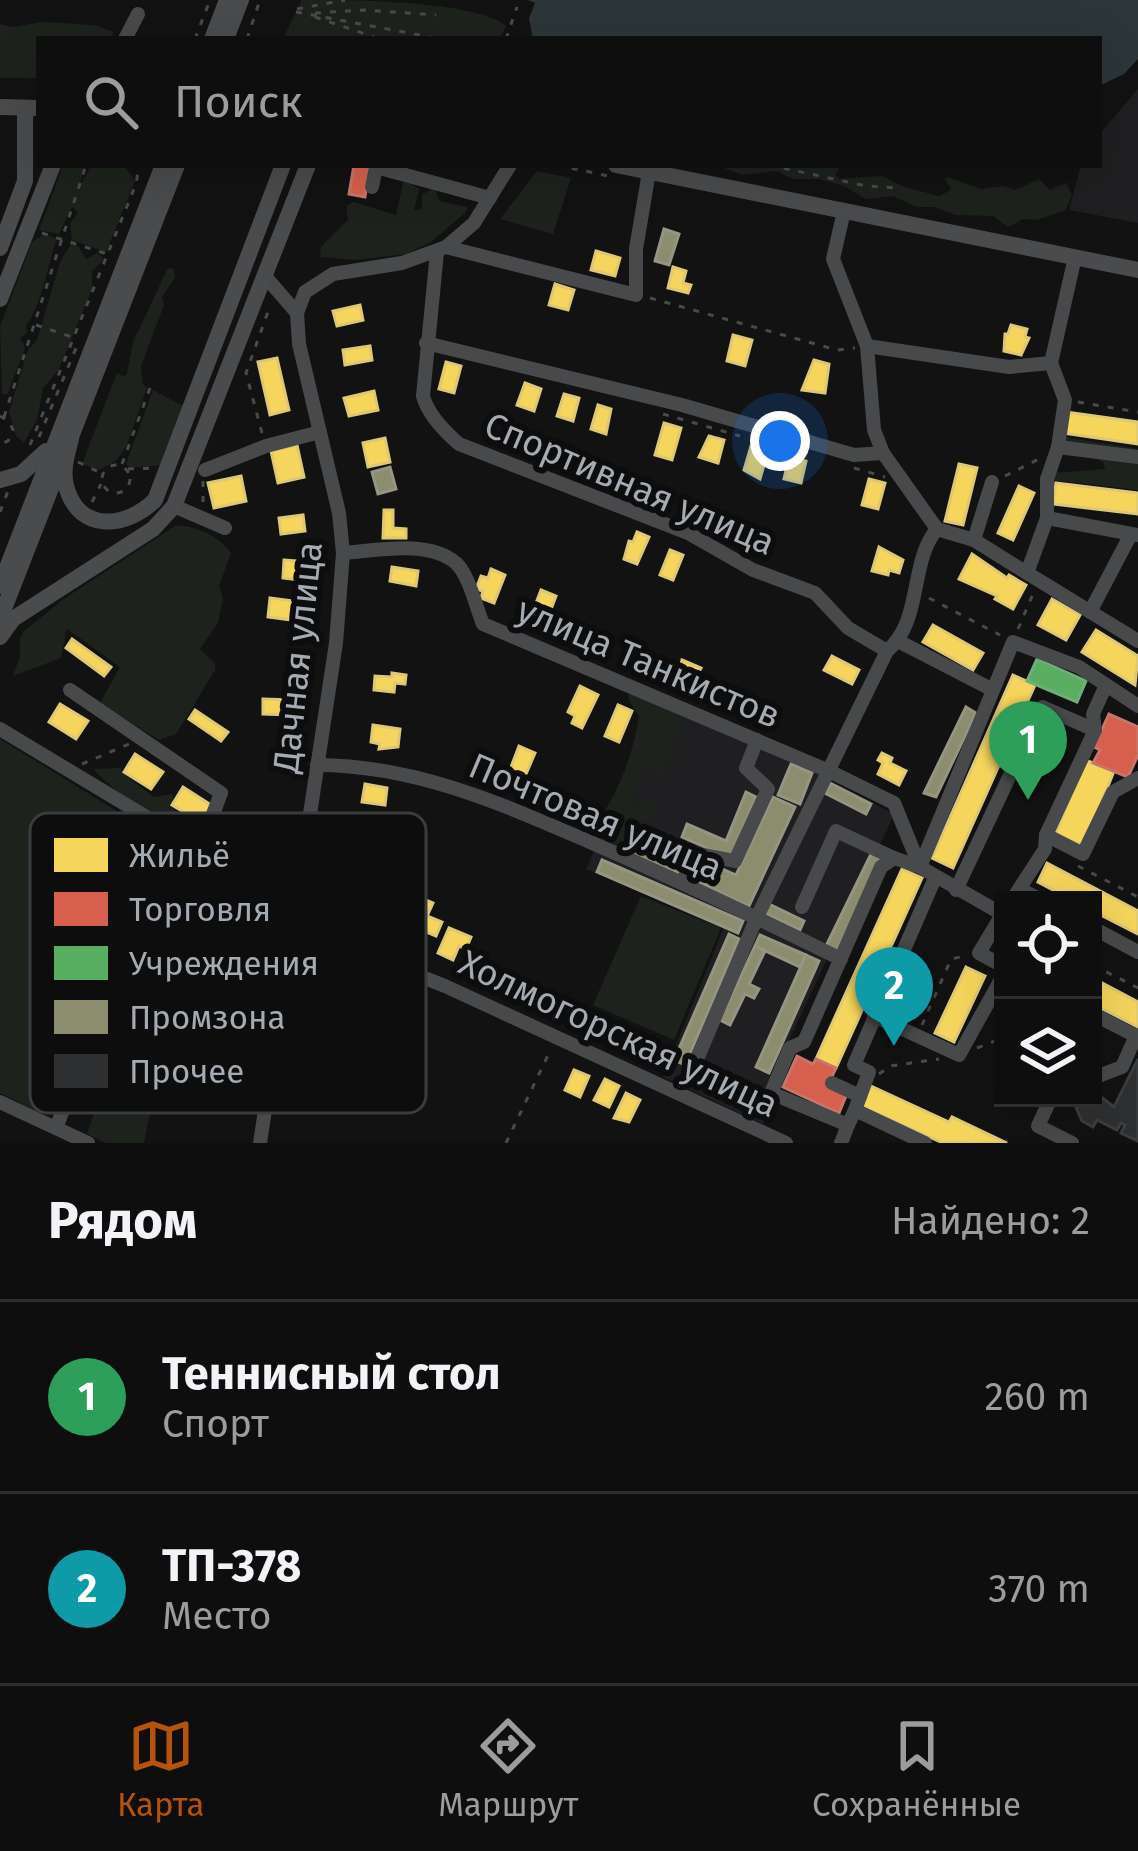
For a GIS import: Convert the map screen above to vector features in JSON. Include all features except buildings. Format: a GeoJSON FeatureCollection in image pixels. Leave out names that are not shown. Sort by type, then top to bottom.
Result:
{"type":"FeatureCollection","features":[{"type":"Feature","properties":{"kind":"main road"},"geometry":{"type":"LineString","coordinates":[[213,36],[227,0]]}},
{"type":"Feature","properties":{"kind":"main road"},"geometry":{"type":"LineString","coordinates":[[227,36],[242,0]]}},
{"type":"Feature","properties":{"kind":"main road"},"geometry":{"type":"LineString","coordinates":[[0,106],[32,108],[26,181],[0,248]]}},
{"type":"Feature","properties":{"kind":"main road"},"geometry":{"type":"LineString","coordinates":[[0,298],[52,168]]}},
{"type":"Feature","properties":{"kind":"main road"},"geometry":{"type":"LineString","coordinates":[[162,168],[124,260],[64,468],[67,489],[88,517],[114,524],[137,516],[155,500],[282,168]]}},
{"type":"Feature","properties":{"kind":"main road"},"geometry":{"type":"LineString","coordinates":[[124,260],[175,168]]}},
{"type":"Feature","properties":{"kind":"main road"},"geometry":{"type":"LineString","coordinates":[[0,637],[14,619],[153,530],[174,506],[307,168]]}},
{"type":"Feature","properties":{"kind":"main road"},"geometry":{"type":"LineString","coordinates":[[630,168],[1138,270]]}},
{"type":"Feature","properties":{"kind":"main road"},"geometry":{"type":"LineString","coordinates":[[0,480],[32,467],[71,440]]}},
{"type":"Feature","properties":{"kind":"main road"},"geometry":{"type":"LineString","coordinates":[[0,586],[71,440]]}},
{"type":"Feature","properties":{"kind":"main road"},"geometry":{"type":"LineString","coordinates":[[0,619],[71,440]]}},
{"type":"Feature","properties":{"kind":"street"},"geometry":{"type":"LineString","coordinates":[[127,36],[138,14]]}},
{"type":"Feature","properties":{"kind":"street"},"geometry":{"type":"LineString","coordinates":[[372,187],[376,168]]}},
{"type":"Feature","properties":{"kind":"street"},"geometry":{"type":"LineString","coordinates":[[380,168],[490,198]]}},
{"type":"Feature","properties":{"kind":"street"},"geometry":{"type":"LineString","coordinates":[[264,275],[297,313],[305,292],[333,274],[402,263],[442,249],[474,223],[508,168]]}},
{"type":"Feature","properties":{"kind":"street"},"geometry":{"type":"LineString","coordinates":[[442,249],[636,295],[636,249],[649,172]]}},
{"type":"Feature","properties":{"kind":"street"},"geometry":{"type":"LineString","coordinates":[[844,211],[833,259],[867,346],[874,430],[883,453],[937,529],[974,540],[1138,641]]}},
{"type":"Feature","properties":{"kind":"street","name":"Спортивная улица"},"geometry":{"type":"LineString","coordinates":[[442,249],[422,386],[425,404],[459,444],[688,533],[753,570],[815,593],[848,628],[993,690]]}},
{"type":"Feature","properties":{"kind":"street"},"geometry":{"type":"LineString","coordinates":[[1033,577],[1047,518],[1047,478],[1058,447],[1065,400],[1051,363],[1075,257]]}},
{"type":"Feature","properties":{"kind":"street","name":"Дачная улица"},"geometry":{"type":"LineString","coordinates":[[297,313],[343,553],[336,643],[310,813]]}},
{"type":"Feature","properties":{"kind":"street"},"geometry":{"type":"LineString","coordinates":[[426,343],[682,405],[854,455],[883,453]]}},
{"type":"Feature","properties":{"kind":"street"},"geometry":{"type":"LineString","coordinates":[[867,346],[1010,367],[1051,363]]}},
{"type":"Feature","properties":{"kind":"street"},"geometry":{"type":"LineString","coordinates":[[205,470],[266,446],[320,432]]}},
{"type":"Feature","properties":{"kind":"street"},"geometry":{"type":"LineString","coordinates":[[1058,447],[1138,457]]}},
{"type":"Feature","properties":{"kind":"street"},"geometry":{"type":"LineString","coordinates":[[974,540],[992,482]]}},
{"type":"Feature","properties":{"kind":"street"},"geometry":{"type":"LineString","coordinates":[[174,506],[225,528]]}},
{"type":"Feature","properties":{"kind":"street"},"geometry":{"type":"LineString","coordinates":[[1047,518],[1134,534],[1090,612]]}},
{"type":"Feature","properties":{"kind":"street"},"geometry":{"type":"LineString","coordinates":[[698,1058],[757,917],[893,646],[917,591],[926,542],[937,529]]}},
{"type":"Feature","properties":{"kind":"street","name":"улица Танкистов"},"geometry":{"type":"LineString","coordinates":[[343,553],[401,549],[437,553],[459,565],[483,624],[894,802],[920,867]]}},
{"type":"Feature","properties":{"kind":"street"},"geometry":{"type":"LineString","coordinates":[[920,867],[1013,642],[1079,667],[1136,701]]}},
{"type":"Feature","properties":{"kind":"street"},"geometry":{"type":"LineString","coordinates":[[1018,891],[1096,730],[1093,714],[1106,685]]}},
{"type":"Feature","properties":{"kind":"street"},"geometry":{"type":"LineString","coordinates":[[70,690],[221,793],[214,813]]}},
{"type":"Feature","properties":{"kind":"street"},"geometry":{"type":"LineString","coordinates":[[956,890],[1042,707],[1096,730]]}},
{"type":"Feature","properties":{"kind":"street"},"geometry":{"type":"LineString","coordinates":[[0,729],[140,813]]}},
{"type":"Feature","properties":{"kind":"street"},"geometry":{"type":"LineString","coordinates":[[682,881],[698,854],[735,861],[768,789],[746,768],[757,740]]}},
{"type":"Feature","properties":{"kind":"street","name":"Почтовая улица"},"geometry":{"type":"LineString","coordinates":[[317,765],[385,770],[495,801],[682,881],[841,959]]}},
{"type":"Feature","properties":{"kind":"street"},"geometry":{"type":"LineString","coordinates":[[1045,842],[1083,854],[1113,792],[1138,778]]}},
{"type":"Feature","properties":{"kind":"street"},"geometry":{"type":"LineString","coordinates":[[802,907],[836,831],[920,867],[994,909]]}},
{"type":"Feature","properties":{"kind":"street"},"geometry":{"type":"LineString","coordinates":[[857,1103],[771,1093],[790,1048],[803,1042],[881,867],[894,858]]}},
{"type":"Feature","properties":{"kind":"street"},"geometry":{"type":"LineString","coordinates":[[841,1143],[869,1072],[854,1065],[935,878]]}},
{"type":"Feature","properties":{"kind":"street"},"geometry":{"type":"LineString","coordinates":[[994,929],[979,953],[994,962]]}},
{"type":"Feature","properties":{"kind":"street"},"geometry":{"type":"LineString","coordinates":[[1102,933],[1138,952]]}},
{"type":"Feature","properties":{"kind":"street","name":"Холмогорская улица"},"geometry":{"type":"LineString","coordinates":[[426,978],[786,1143]]}},
{"type":"Feature","properties":{"kind":"street"},"geometry":{"type":"LineString","coordinates":[[874,1016],[959,1055],[994,992]]}},
{"type":"Feature","properties":{"kind":"street"},"geometry":{"type":"LineString","coordinates":[[1102,1019],[1137,1037],[1122,1067],[1102,1075]]}},
{"type":"Feature","properties":{"kind":"street"},"geometry":{"type":"LineString","coordinates":[[832,1083],[925,1143]]}},
{"type":"Feature","properties":{"kind":"street"},"geometry":{"type":"LineString","coordinates":[[0,1102],[88,1143]]}},
{"type":"Feature","properties":{"kind":"street"},"geometry":{"type":"LineString","coordinates":[[1047,1107],[1038,1126],[1072,1143]]}},
{"type":"Feature","properties":{"kind":"street"},"geometry":{"type":"LineString","coordinates":[[56,1128],[62,1113]]}},
{"type":"Feature","properties":{"kind":"street","name":"Дачная улица"},"geometry":{"type":"LineString","coordinates":[[260,1143],[265,1113]]}},
{"type":"Feature","properties":{"kind":"path"},"geometry":{"type":"LineString","coordinates":[[196,36],[209,0]]}},
{"type":"Feature","properties":{"kind":"path"},"geometry":{"type":"LineString","coordinates":[[248,36],[260,0]]}},
{"type":"Feature","properties":{"kind":"path"},"geometry":{"type":"LineString","coordinates":[[345,0],[296,10],[368,36]]}},
{"type":"Feature","properties":{"kind":"path"},"geometry":{"type":"LineString","coordinates":[[509,36],[517,7]]}},
{"type":"Feature","properties":{"kind":"path"},"geometry":{"type":"LineString","coordinates":[[308,14],[364,10],[436,15]]}},
{"type":"Feature","properties":{"kind":"path"},"geometry":{"type":"LineString","coordinates":[[308,14],[420,36]]}},
{"type":"Feature","properties":{"kind":"path"},"geometry":{"type":"LineString","coordinates":[[348,31],[353,36]]}},
{"type":"Feature","properties":{"kind":"path"},"geometry":{"type":"LineString","coordinates":[[0,444],[11,438],[13,430],[2,417],[85,168]]}},
{"type":"Feature","properties":{"kind":"path"},"geometry":{"type":"LineString","coordinates":[[34,449],[29,446],[74,337],[124,260],[139,168]]}},
{"type":"Feature","properties":{"kind":"path"},"geometry":{"type":"LineString","coordinates":[[783,168],[897,188]]}},
{"type":"Feature","properties":{"kind":"path"},"geometry":{"type":"LineString","coordinates":[[34,231],[124,260]]}},
{"type":"Feature","properties":{"kind":"path"},"geometry":{"type":"LineString","coordinates":[[636,295],[837,350],[867,346]]}},
{"type":"Feature","properties":{"kind":"path"},"geometry":{"type":"LineString","coordinates":[[266,446],[247,373],[269,308]]}},
{"type":"Feature","properties":{"kind":"path"},"geometry":{"type":"LineString","coordinates":[[34,324],[74,337]]}},
{"type":"Feature","properties":{"kind":"path"},"geometry":{"type":"LineString","coordinates":[[102,482],[110,492],[125,490],[130,478],[124,467],[150,388]]}},
{"type":"Feature","properties":{"kind":"path"},"geometry":{"type":"LineString","coordinates":[[0,399],[7,409]]}},
{"type":"Feature","properties":{"kind":"path"},"geometry":{"type":"LineString","coordinates":[[1065,400],[1138,412]]}},
{"type":"Feature","properties":{"kind":"path"},"geometry":{"type":"LineString","coordinates":[[71,440],[76,472]]}},
{"type":"Feature","properties":{"kind":"path"},"geometry":{"type":"LineString","coordinates":[[992,482],[1058,447]]}},
{"type":"Feature","properties":{"kind":"path"},"geometry":{"type":"LineString","coordinates":[[78,464],[103,474]]}},
{"type":"Feature","properties":{"kind":"path"},"geometry":{"type":"LineString","coordinates":[[97,511],[87,504],[110,466],[161,467],[156,480]]}},
{"type":"Feature","properties":{"kind":"path"},"geometry":{"type":"LineString","coordinates":[[205,470],[201,496],[206,520]]}},
{"type":"Feature","properties":{"kind":"path"},"geometry":{"type":"LineString","coordinates":[[917,591],[1013,642],[1033,577]]}},
{"type":"Feature","properties":{"kind":"path"},"geometry":{"type":"LineString","coordinates":[[68,770],[141,739]]}},
{"type":"Feature","properties":{"kind":"path"},"geometry":{"type":"LineString","coordinates":[[1045,842],[1138,897]]}},
{"type":"Feature","properties":{"kind":"path"},"geometry":{"type":"LineString","coordinates":[[918,1035],[952,959],[979,953]]}},
{"type":"Feature","properties":{"kind":"path"},"geometry":{"type":"LineString","coordinates":[[1102,970],[1138,988]]}},
{"type":"Feature","properties":{"kind":"path"},"geometry":{"type":"LineString","coordinates":[[506,1143],[556,1038]]}},
{"type":"Feature","properties":{"kind":"path"},"geometry":{"type":"LineString","coordinates":[[857,1103],[890,1066],[959,1055],[994,1041]]}},
{"type":"Feature","properties":{"kind":"path"},"geometry":{"type":"LineString","coordinates":[[673,1080],[746,1083],[771,1093]]}},
{"type":"Feature","properties":{"kind":"shaded area"},"geometry":{"type":"Polygon","coordinates":[[[302,0],[440,6],[490,17],[506,26],[501,36],[284,36],[302,0]]]}},
{"type":"Feature","properties":{"kind":"shaded area"},"geometry":{"type":"Polygon","coordinates":[[[528,0],[1138,0],[1138,59],[1124,74],[1102,85],[1102,36],[532,36],[529,18],[535,3],[528,0]]]}},
{"type":"Feature","properties":{"kind":"shaded area"},"geometry":{"type":"Polygon","coordinates":[[[43,22],[95,25],[113,32],[112,36],[36,36],[36,78],[0,78],[0,24],[43,22]]]}},
{"type":"Feature","properties":{"kind":"shaded area"},"geometry":{"type":"Polygon","coordinates":[[[1138,89],[1138,223],[1069,210],[1080,168],[1102,168],[1102,131],[1138,89]]]}},
{"type":"Feature","properties":{"kind":"shaded area"},"geometry":{"type":"Polygon","coordinates":[[[62,168],[84,168],[79,188],[89,168],[126,168],[135,181],[106,252],[72,240],[70,223],[78,213],[72,207],[59,234],[39,230],[62,168]]]}},
{"type":"Feature","properties":{"kind":"shaded area"},"geometry":{"type":"Polygon","coordinates":[[[724,168],[839,168],[835,175],[839,179],[883,176],[939,196],[951,190],[948,177],[981,189],[1003,186],[1015,190],[1039,179],[1050,190],[1066,183],[1072,195],[1066,210],[1008,227],[993,216],[955,215],[935,207],[916,207],[893,196],[866,199],[819,179],[793,179],[777,171],[743,175],[724,168]]]}},
{"type":"Feature","properties":{"kind":"shaded area"},"geometry":{"type":"Polygon","coordinates":[[[537,171],[571,178],[553,234],[500,219],[537,171]]]}},
{"type":"Feature","properties":{"kind":"shaded area"},"geometry":{"type":"Polygon","coordinates":[[[404,179],[419,189],[414,211],[422,208],[422,195],[435,187],[439,201],[468,207],[431,242],[406,254],[356,260],[320,257],[321,247],[348,220],[346,206],[354,202],[396,215],[404,179]]]}},
{"type":"Feature","properties":{"kind":"shaded area"},"geometry":{"type":"Polygon","coordinates":[[[44,234],[57,239],[27,333],[20,338],[25,348],[8,393],[2,395],[0,327],[32,242],[44,234]]]}},
{"type":"Feature","properties":{"kind":"shaded area"},"geometry":{"type":"Polygon","coordinates":[[[71,244],[86,259],[97,253],[104,259],[92,271],[92,289],[58,371],[43,388],[37,420],[24,442],[16,436],[9,412],[60,262],[71,244]]]}},
{"type":"Feature","properties":{"kind":"shaded area"},"geometry":{"type":"Polygon","coordinates":[[[168,268],[174,269],[175,277],[162,297],[164,305],[141,366],[147,387],[127,445],[116,461],[99,470],[82,464],[117,373],[125,377],[127,373],[133,342],[168,268]]]}},
{"type":"Feature","properties":{"kind":"shaded area"},"geometry":{"type":"Polygon","coordinates":[[[153,390],[183,406],[161,465],[130,468],[126,464],[153,390]]]}},
{"type":"Feature","properties":{"kind":"shaded area"},"geometry":{"type":"Polygon","coordinates":[[[1064,437],[1138,449],[1138,490],[1051,480],[1054,473],[1105,469],[1103,462],[1067,444],[1064,437]]]}},
{"type":"Feature","properties":{"kind":"shaded area"},"geometry":{"type":"Polygon","coordinates":[[[175,526],[206,533],[231,553],[219,586],[223,598],[218,623],[200,649],[215,663],[215,670],[176,734],[159,740],[100,703],[120,667],[67,629],[61,658],[13,676],[25,630],[175,526]]]}},
{"type":"Feature","properties":{"kind":"shaded area"},"geometry":{"type":"Polygon","coordinates":[[[628,692],[679,714],[684,728],[673,741],[676,754],[662,766],[661,776],[654,775],[651,767],[640,773],[632,804],[639,806],[654,798],[657,808],[626,852],[612,840],[595,837],[591,828],[616,790],[633,746],[639,716],[628,692]]]}},
{"type":"Feature","properties":{"kind":"shaded area"},"geometry":{"type":"Polygon","coordinates":[[[662,706],[811,770],[894,814],[764,1095],[772,1103],[763,1124],[663,1077],[724,927],[586,869],[662,706]]]}},
{"type":"Feature","properties":{"kind":"shaded area"},"geometry":{"type":"Polygon","coordinates":[[[0,739],[120,813],[30,813],[30,1108],[0,1093],[0,739]]]}},
{"type":"Feature","properties":{"kind":"shaded area"},"geometry":{"type":"Polygon","coordinates":[[[120,768],[153,797],[173,794],[178,813],[150,813],[94,769],[120,768]]]}},
{"type":"Feature","properties":{"kind":"shaded area"},"geometry":{"type":"Polygon","coordinates":[[[641,896],[721,928],[674,1040],[593,1005],[641,896]]]}},
{"type":"Feature","properties":{"kind":"shaded area"},"geometry":{"type":"Polygon","coordinates":[[[94,1113],[150,1113],[144,1143],[106,1143],[87,1134],[94,1113]]]}},
{"type":"Feature","properties":{"kind":"place","name":"Теннисный стол"},"geometry":{"type":"Point","coordinates":[1028,800]}},
{"type":"Feature","properties":{"kind":"place","name":"ТП-378"},"geometry":{"type":"Point","coordinates":[894,1046]}}]}
